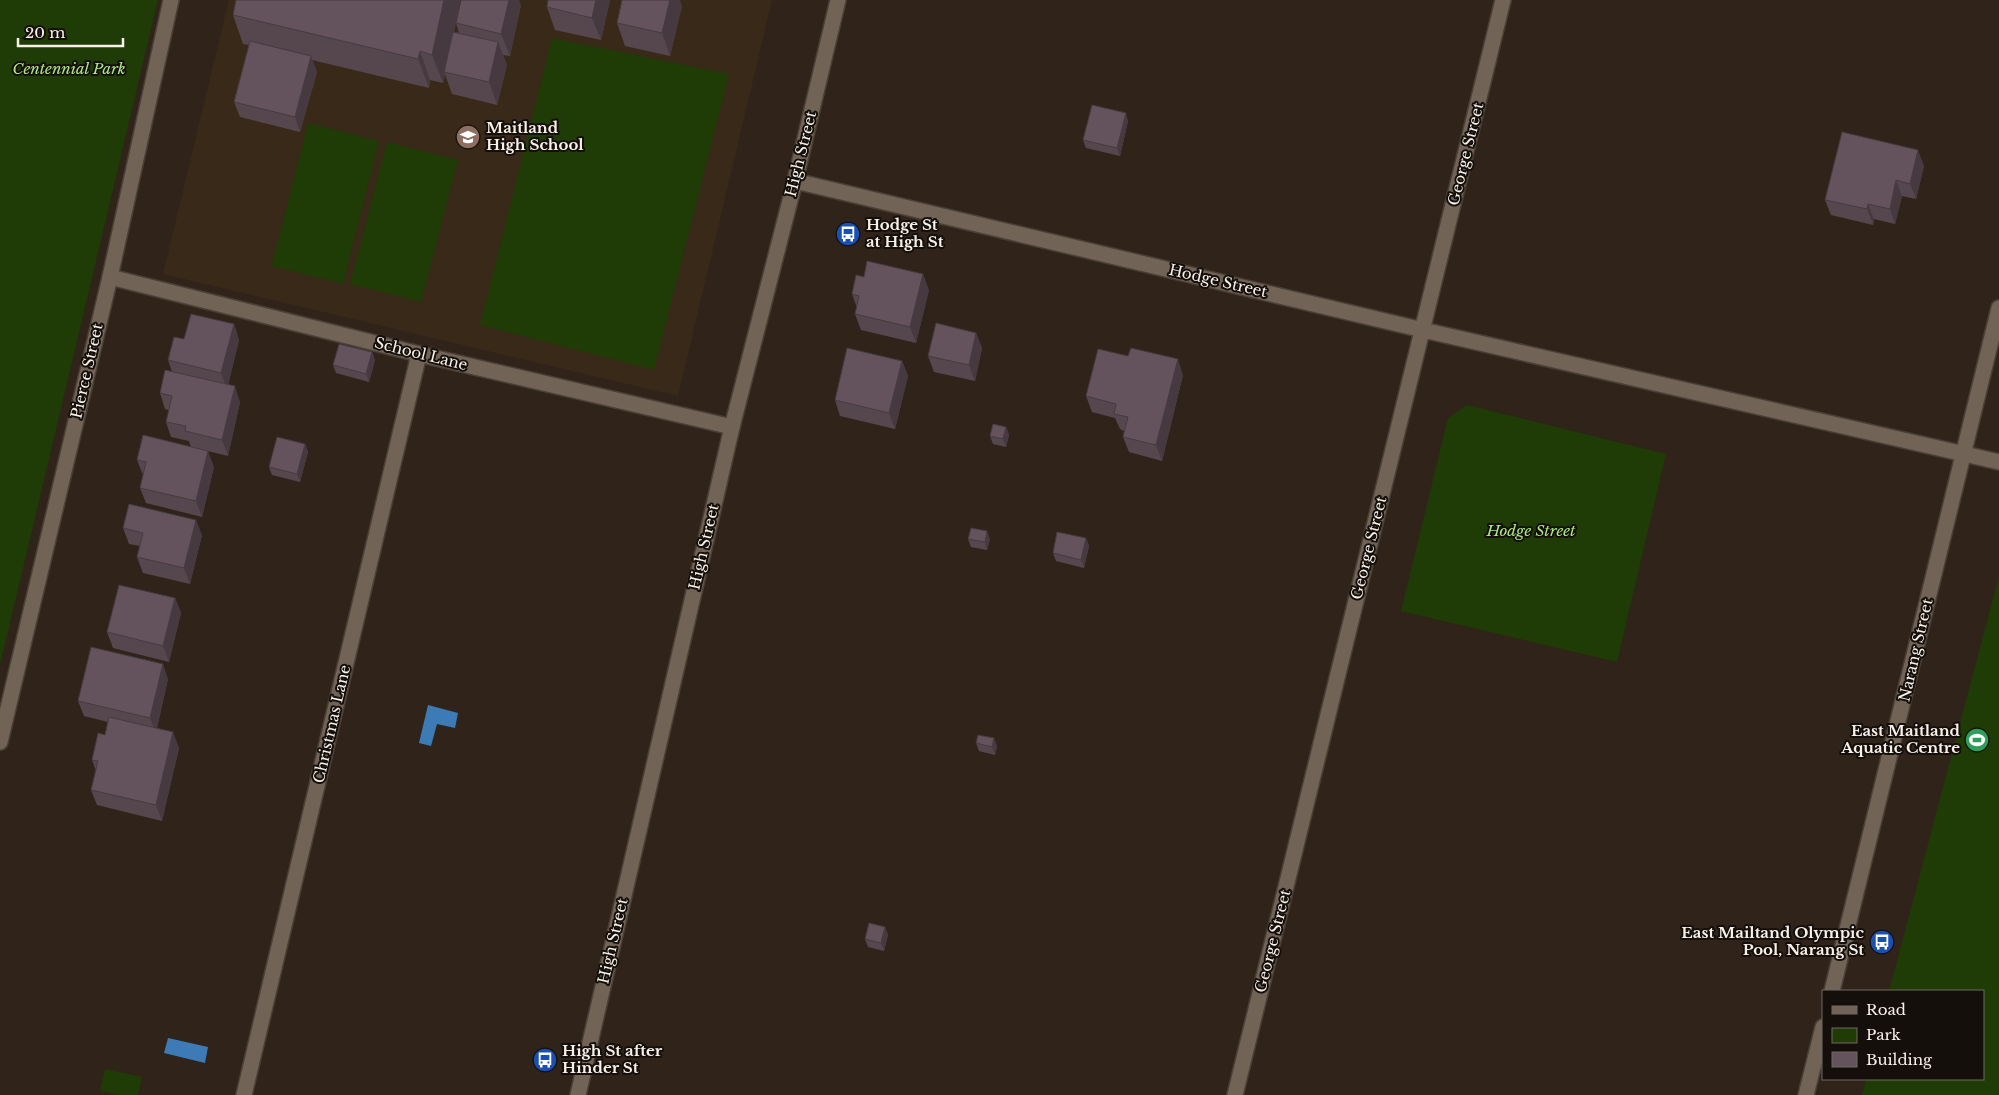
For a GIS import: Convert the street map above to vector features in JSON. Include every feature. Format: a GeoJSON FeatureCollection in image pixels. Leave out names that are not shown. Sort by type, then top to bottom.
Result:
{"type":"FeatureCollection","features":[{"type":"Feature","properties":{"kind":"street","name":"Pierce Street"},"geometry":{"type":"LineString","coordinates":[[0,742],[110,277],[171,0]]}},
{"type":"Feature","properties":{"kind":"street","name":"High Street"},"geometry":{"type":"LineString","coordinates":[[578,1095],[732,426],[795,181],[838,0]]}},
{"type":"Feature","properties":{"kind":"street","name":"George Street"},"geometry":{"type":"LineString","coordinates":[[1235,1095],[1503,0]]}},
{"type":"Feature","properties":{"kind":"street","name":"Hodge Street"},"geometry":{"type":"LineString","coordinates":[[795,181],[1423,330],[1999,462]]}},
{"type":"Feature","properties":{"kind":"street","name":"School Lane"},"geometry":{"type":"LineString","coordinates":[[110,277],[419,354],[732,426]]}},
{"type":"Feature","properties":{"kind":"street","name":"Narang Street"},"geometry":{"type":"LineString","coordinates":[[1832,990],[1999,308]]}},
{"type":"Feature","properties":{"kind":"street","name":"Christmas Lane"},"geometry":{"type":"LineString","coordinates":[[244,1095],[419,354]]}},
{"type":"Feature","properties":{"kind":"street"},"geometry":{"type":"LineString","coordinates":[[1806,1095],[1822,1031]]}},
{"type":"Feature","properties":{"kind":"shaded area","name":"Maitland High School"},"geometry":{"type":"Polygon","coordinates":[[[229,0],[772,0],[678,396],[163,274],[229,0]]]}},
{"type":"Feature","properties":{"kind":"green space","name":"Centennial Park"},"geometry":{"type":"Polygon","coordinates":[[[0,0],[158,0],[0,665],[0,0]]]}},
{"type":"Feature","properties":{"kind":"green space"},"geometry":{"type":"Polygon","coordinates":[[[552,38],[729,74],[654,370],[480,325],[552,38]]]}},
{"type":"Feature","properties":{"kind":"green space"},"geometry":{"type":"Polygon","coordinates":[[[308,123],[379,141],[343,284],[272,266],[308,123]]]}},
{"type":"Feature","properties":{"kind":"green space"},"geometry":{"type":"Polygon","coordinates":[[[387,142],[458,160],[421,302],[350,284],[387,142]]]}},
{"type":"Feature","properties":{"kind":"green space","name":"Hodge Street"},"geometry":{"type":"Polygon","coordinates":[[[1467,405],[1666,454],[1617,662],[1401,611],[1448,418],[1467,405]]]}},
{"type":"Feature","properties":{"kind":"green space","name":"East Maitland Aquatic Centre"},"geometry":{"type":"Polygon","coordinates":[[[1999,576],[1999,1095],[1862,1095],[1866,1080],[1984,1080],[1984,990],[1889,990],[1999,576]]]}},
{"type":"Feature","properties":{"kind":"green space"},"geometry":{"type":"Polygon","coordinates":[[[105,1069],[142,1077],[138,1095],[117,1095],[100,1091],[105,1069]]]}},
{"type":"Feature","properties":{"kind":"water"},"geometry":{"type":"Polygon","coordinates":[[[428,705],[458,713],[455,728],[437,724],[431,746],[419,743],[428,705]]]}},
{"type":"Feature","properties":{"kind":"water"},"geometry":{"type":"Polygon","coordinates":[[[168,1038],[208,1047],[205,1063],[164,1053],[168,1038]]]}},
{"type":"Feature","properties":{"kind":"building"},"geometry":{"type":"Polygon","coordinates":[[[236,0],[444,0],[432,55],[420,51],[418,59],[233,15],[236,0]]]}},
{"type":"Feature","properties":{"kind":"building"},"geometry":{"type":"Polygon","coordinates":[[[461,0],[509,0],[501,34],[456,23],[461,0]]]}},
{"type":"Feature","properties":{"kind":"building"},"geometry":{"type":"Polygon","coordinates":[[[548,0],[596,0],[592,18],[547,7],[548,0]]]}},
{"type":"Feature","properties":{"kind":"building"},"geometry":{"type":"Polygon","coordinates":[[[622,0],[670,0],[662,33],[617,23],[622,0]]]}},
{"type":"Feature","properties":{"kind":"building"},"geometry":{"type":"Polygon","coordinates":[[[453,32],[498,42],[489,82],[444,72],[453,32]]]}},
{"type":"Feature","properties":{"kind":"building"},"geometry":{"type":"Polygon","coordinates":[[[250,41],[311,56],[295,117],[234,102],[250,41]]]}},
{"type":"Feature","properties":{"kind":"building"},"geometry":{"type":"Polygon","coordinates":[[[1092,105],[1126,113],[1117,148],[1083,140],[1092,105]]]}},
{"type":"Feature","properties":{"kind":"building"},"geometry":{"type":"Polygon","coordinates":[[[1842,132],[1918,150],[1910,184],[1896,180],[1890,209],[1868,204],[1867,209],[1825,200],[1842,132]]]}},
{"type":"Feature","properties":{"kind":"building"},"geometry":{"type":"Polygon","coordinates":[[[867,261],[923,274],[910,327],[855,314],[859,296],[852,294],[856,275],[864,277],[867,261]]]}},
{"type":"Feature","properties":{"kind":"building"},"geometry":{"type":"Polygon","coordinates":[[[191,314],[234,324],[221,373],[168,360],[174,337],[184,339],[191,314]]]}},
{"type":"Feature","properties":{"kind":"building"},"geometry":{"type":"Polygon","coordinates":[[[936,323],[976,333],[969,365],[928,356],[936,323]]]}},
{"type":"Feature","properties":{"kind":"building"},"geometry":{"type":"Polygon","coordinates":[[[339,344],[372,352],[366,374],[333,365],[339,344]]]}},
{"type":"Feature","properties":{"kind":"building"},"geometry":{"type":"Polygon","coordinates":[[[847,348],[902,361],[889,413],[835,400],[847,348]]]}},
{"type":"Feature","properties":{"kind":"building"},"geometry":{"type":"Polygon","coordinates":[[[1131,348],[1178,359],[1156,445],[1123,437],[1128,417],[1114,414],[1116,404],[1086,396],[1098,349],[1128,356],[1131,348]]]}},
{"type":"Feature","properties":{"kind":"building"},"geometry":{"type":"Polygon","coordinates":[[[165,370],[235,386],[222,440],[185,431],[186,426],[166,422],[172,396],[160,393],[165,370]]]}},
{"type":"Feature","properties":{"kind":"building"},"geometry":{"type":"Polygon","coordinates":[[[993,424],[1006,427],[1003,439],[990,436],[993,424]]]}},
{"type":"Feature","properties":{"kind":"building"},"geometry":{"type":"Polygon","coordinates":[[[143,435],[208,451],[196,501],[140,488],[146,462],[137,460],[143,435]]]}},
{"type":"Feature","properties":{"kind":"building"},"geometry":{"type":"Polygon","coordinates":[[[277,437],[305,444],[297,474],[269,467],[277,437]]]}},
{"type":"Feature","properties":{"kind":"building"},"geometry":{"type":"Polygon","coordinates":[[[129,504],[196,520],[184,568],[137,557],[143,533],[123,528],[129,504]]]}},
{"type":"Feature","properties":{"kind":"building"},"geometry":{"type":"Polygon","coordinates":[[[971,528],[987,531],[985,542],[968,539],[971,528]]]}},
{"type":"Feature","properties":{"kind":"building"},"geometry":{"type":"Polygon","coordinates":[[[1057,532],[1086,538],[1081,560],[1053,553],[1057,532]]]}},
{"type":"Feature","properties":{"kind":"building"},"geometry":{"type":"Polygon","coordinates":[[[119,585],[175,598],[163,646],[107,632],[119,585]]]}},
{"type":"Feature","properties":{"kind":"building"},"geometry":{"type":"Polygon","coordinates":[[[91,647],[163,664],[150,718],[78,701],[91,647]]]}},
{"type":"Feature","properties":{"kind":"building"},"geometry":{"type":"Polygon","coordinates":[[[109,717],[173,732],[156,805],[91,790],[98,761],[92,760],[98,733],[105,735],[109,717]]]}},
{"type":"Feature","properties":{"kind":"building"},"geometry":{"type":"Polygon","coordinates":[[[978,735],[994,738],[992,747],[976,743],[978,735]]]}},
{"type":"Feature","properties":{"kind":"building"},"geometry":{"type":"Polygon","coordinates":[[[869,923],[885,927],[881,943],[865,939],[869,923]]]}},
{"type":"Feature","properties":{"kind":"place","name":"Maitland High School"},"geometry":{"type":"Point","coordinates":[468,137]}},
{"type":"Feature","properties":{"kind":"place","name":"Hodge St at High St"},"geometry":{"type":"Point","coordinates":[848,234]}},
{"type":"Feature","properties":{"kind":"place","name":"East Maitland Aquatic Centre"},"geometry":{"type":"Point","coordinates":[1977,740]}},
{"type":"Feature","properties":{"kind":"place","name":"East Mailtand Olympic Pool, Narang St"},"geometry":{"type":"Point","coordinates":[1882,942]}},
{"type":"Feature","properties":{"kind":"place","name":"High St after Hinder St"},"geometry":{"type":"Point","coordinates":[545,1060]}}]}
